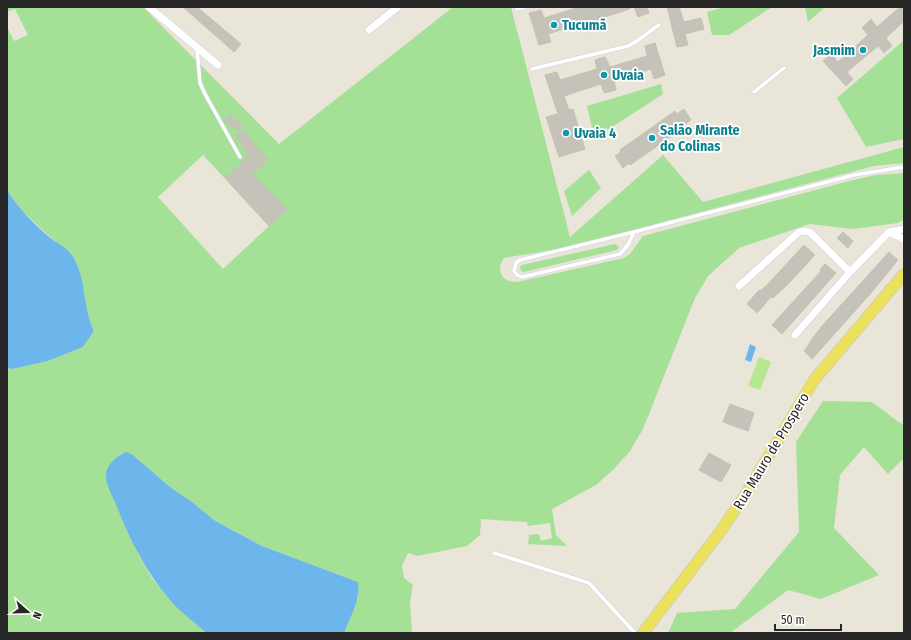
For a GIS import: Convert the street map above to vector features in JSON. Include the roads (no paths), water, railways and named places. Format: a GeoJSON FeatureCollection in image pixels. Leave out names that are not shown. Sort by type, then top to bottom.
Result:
{"type":"FeatureCollection","features":[{"type":"Feature","properties":{"kind":"main road","name":"Rua Mauro de Prospero"},"geometry":{"type":"LineString","coordinates":[[643,633],[715,538],[746,494],[814,380],[904,274]]}},
{"type":"Feature","properties":{"kind":"street"},"geometry":{"type":"LineString","coordinates":[[149,7],[218,65]]}},
{"type":"Feature","properties":{"kind":"street"},"geometry":{"type":"LineString","coordinates":[[369,30],[398,7]]}},
{"type":"Feature","properties":{"kind":"street"},"geometry":{"type":"LineString","coordinates":[[795,336],[850,272],[889,232],[904,229]]}},
{"type":"Feature","properties":{"kind":"street"},"geometry":{"type":"LineString","coordinates":[[739,286],[799,232],[805,231],[811,233],[850,272]]}},
{"type":"Feature","properties":{"kind":"street"},"geometry":{"type":"LineString","coordinates":[[889,232],[904,239]]}},
{"type":"Feature","properties":{"kind":"lane"},"geometry":{"type":"LineString","coordinates":[[517,9],[525,7]]}},
{"type":"Feature","properties":{"kind":"lane"},"geometry":{"type":"LineString","coordinates":[[532,69],[628,46],[635,43],[659,25]]}},
{"type":"Feature","properties":{"kind":"lane"},"geometry":{"type":"LineString","coordinates":[[197,47],[200,83],[240,157]]}},
{"type":"Feature","properties":{"kind":"lane"},"geometry":{"type":"LineString","coordinates":[[754,92],[784,68]]}},
{"type":"Feature","properties":{"kind":"lane"},"geometry":{"type":"LineString","coordinates":[[634,232],[628,245],[620,254],[522,277],[517,275],[514,271],[516,263],[520,260],[854,175],[904,167]]}},
{"type":"Feature","properties":{"kind":"lane"},"geometry":{"type":"LineString","coordinates":[[494,553],[589,583],[635,633]]}},
{"type":"Feature","properties":{"kind":"water"},"geometry":{"type":"Polygon","coordinates":[[[7,190],[31,220],[72,255],[80,273],[90,322],[94,331],[83,347],[48,361],[13,369],[7,368],[7,190]]]}},
{"type":"Feature","properties":{"kind":"water"},"geometry":{"type":"Polygon","coordinates":[[[750,344],[756,347],[751,362],[745,360],[750,344]]]}},
{"type":"Feature","properties":{"kind":"water"},"geometry":{"type":"Polygon","coordinates":[[[127,452],[133,455],[170,487],[192,502],[214,520],[262,546],[358,582],[358,595],[344,633],[206,633],[178,609],[161,589],[138,554],[126,528],[106,480],[106,473],[111,463],[117,457],[127,452]]]}},
{"type":"Feature","properties":{"kind":"place","name":"Tucumã"},"geometry":{"type":"Point","coordinates":[554,25]}},
{"type":"Feature","properties":{"kind":"place","name":"Jasmim"},"geometry":{"type":"Point","coordinates":[863,50]}},
{"type":"Feature","properties":{"kind":"place","name":"Uvaia"},"geometry":{"type":"Point","coordinates":[604,75]}},
{"type":"Feature","properties":{"kind":"place","name":"Uvaia 4"},"geometry":{"type":"Point","coordinates":[566,133]}},
{"type":"Feature","properties":{"kind":"place","name":"Salão Mirante do Colinas"},"geometry":{"type":"Point","coordinates":[652,138]}}]}
